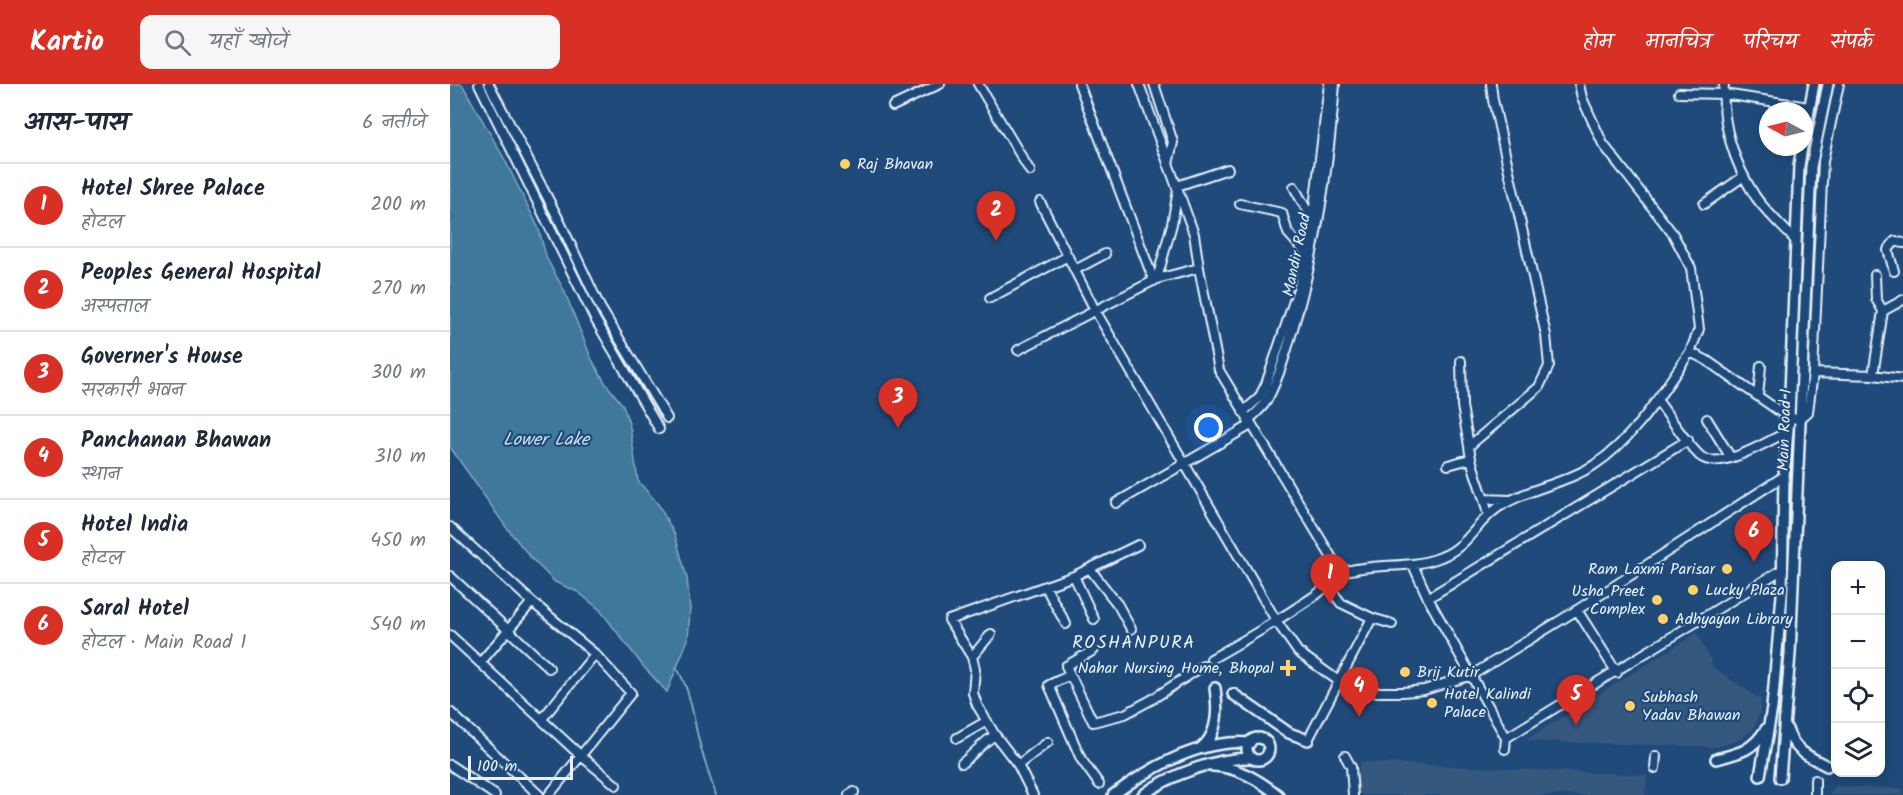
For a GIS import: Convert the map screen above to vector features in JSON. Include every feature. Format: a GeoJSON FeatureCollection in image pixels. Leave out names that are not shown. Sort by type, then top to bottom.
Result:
{"type":"FeatureCollection","features":[{"type":"Feature","properties":{"kind":"main road"},"geometry":{"type":"LineString","coordinates":[[1810,102],[1814,84]]}},
{"type":"Feature","properties":{"kind":"main road","name":"Main Road 1"},"geometry":{"type":"LineString","coordinates":[[1780,778],[1785,724],[1811,167],[1828,84]]}},
{"type":"Feature","properties":{"kind":"main road","name":"Main Road 1"},"geometry":{"type":"LineString","coordinates":[[1760,776],[1778,650],[1784,569],[1784,476],[1789,418],[1801,156]]}},
{"type":"Feature","properties":{"kind":"main road"},"geometry":{"type":"LineString","coordinates":[[1200,749],[1208,743],[1218,714],[1215,688]]}},
{"type":"Feature","properties":{"kind":"main road"},"geometry":{"type":"LineString","coordinates":[[1233,694],[1289,733],[1308,740]]}},
{"type":"Feature","properties":{"kind":"main road"},"geometry":{"type":"LineString","coordinates":[[1785,724],[1795,746],[1801,753],[1827,766]]}},
{"type":"Feature","properties":{"kind":"main road"},"geometry":{"type":"LineString","coordinates":[[1716,759],[1750,748],[1758,742],[1769,725]]}},
{"type":"Feature","properties":{"kind":"main road"},"geometry":{"type":"LineString","coordinates":[[1113,795],[1137,777],[1200,749],[1227,742],[1250,743],[1261,738],[1268,743],[1269,752],[1260,760],[1232,759],[1206,766],[1175,778],[1143,795]]}},
{"type":"Feature","properties":{"kind":"main road"},"geometry":{"type":"LineString","coordinates":[[1250,743],[1248,751],[1252,758]]}},
{"type":"Feature","properties":{"kind":"main road"},"geometry":{"type":"LineString","coordinates":[[1206,766],[1220,766],[1248,775],[1278,795]]}},
{"type":"Feature","properties":{"kind":"street"},"geometry":{"type":"LineString","coordinates":[[479,84],[595,319],[658,429]]}},
{"type":"Feature","properties":{"kind":"street"},"geometry":{"type":"LineString","coordinates":[[489,84],[560,222],[600,308],[667,418]]}},
{"type":"Feature","properties":{"kind":"street"},"geometry":{"type":"LineString","coordinates":[[893,106],[940,84]]}},
{"type":"Feature","properties":{"kind":"street"},"geometry":{"type":"LineString","coordinates":[[978,84],[1030,171]]}},
{"type":"Feature","properties":{"kind":"street"},"geometry":{"type":"LineString","coordinates":[[1079,84],[1156,280]]}},
{"type":"Feature","properties":{"kind":"street"},"geometry":{"type":"LineString","coordinates":[[1139,84],[1194,234],[1198,268],[1219,369],[1341,573]]}},
{"type":"Feature","properties":{"kind":"street"},"geometry":{"type":"LineString","coordinates":[[1154,84],[1173,142],[1168,164]]}},
{"type":"Feature","properties":{"kind":"street","name":"Mandir Road"},"geometry":{"type":"LineString","coordinates":[[1243,412],[1259,398],[1266,384],[1299,286],[1313,216],[1329,84]]}},
{"type":"Feature","properties":{"kind":"street","name":"Mandir Road"},"geometry":{"type":"LineString","coordinates":[[1116,503],[1250,423],[1268,400],[1288,345],[1317,233],[1326,177],[1335,84]]}},
{"type":"Feature","properties":{"kind":"street"},"geometry":{"type":"LineString","coordinates":[[1469,446],[1539,387],[1549,366],[1546,335],[1492,100],[1491,84]]}},
{"type":"Feature","properties":{"kind":"street"},"geometry":{"type":"LineString","coordinates":[[1212,659],[1277,622],[1328,586],[1341,573],[1373,567],[1413,565],[1441,557],[1460,547],[1488,516],[1511,500],[1571,477],[1594,465],[1620,444],[1657,400],[1690,351],[1699,329],[1691,268],[1673,234],[1603,144],[1582,98],[1579,84]]}},
{"type":"Feature","properties":{"kind":"street"},"geometry":{"type":"LineString","coordinates":[[1724,84],[1730,141],[1744,176],[1756,198],[1796,241]]}},
{"type":"Feature","properties":{"kind":"street"},"geometry":{"type":"LineString","coordinates":[[1690,351],[1789,418],[1800,419],[1808,412],[1813,373],[1823,161],[1839,84]]}},
{"type":"Feature","properties":{"kind":"street"},"geometry":{"type":"LineString","coordinates":[[1679,93],[1724,93],[1783,102]]}},
{"type":"Feature","properties":{"kind":"street"},"geometry":{"type":"LineString","coordinates":[[1177,188],[1228,169]]}},
{"type":"Feature","properties":{"kind":"street"},"geometry":{"type":"LineString","coordinates":[[1704,204],[1744,176]]}},
{"type":"Feature","properties":{"kind":"street"},"geometry":{"type":"LineString","coordinates":[[1294,187],[1313,216]]}},
{"type":"Feature","properties":{"kind":"street"},"geometry":{"type":"LineString","coordinates":[[1156,280],[1172,224],[1177,188]]}},
{"type":"Feature","properties":{"kind":"street"},"geometry":{"type":"LineString","coordinates":[[1040,202],[1095,310],[1277,622],[1298,652],[1340,682],[1364,690],[1403,692],[1424,690],[1472,675],[1784,476]]}},
{"type":"Feature","properties":{"kind":"street"},"geometry":{"type":"LineString","coordinates":[[1240,204],[1282,213],[1288,232],[1305,252]]}},
{"type":"Feature","properties":{"kind":"street"},"geometry":{"type":"LineString","coordinates":[[1894,271],[1888,250],[1895,241],[1903,243]]}},
{"type":"Feature","properties":{"kind":"street"},"geometry":{"type":"LineString","coordinates":[[1075,270],[1106,254]]}},
{"type":"Feature","properties":{"kind":"street"},"geometry":{"type":"LineString","coordinates":[[990,298],[1068,256]]}},
{"type":"Feature","properties":{"kind":"street"},"geometry":{"type":"LineString","coordinates":[[1018,350],[1156,280],[1198,268]]}},
{"type":"Feature","properties":{"kind":"street"},"geometry":{"type":"LineString","coordinates":[[1873,375],[1883,311],[1875,299],[1875,274]]}},
{"type":"Feature","properties":{"kind":"street"},"geometry":{"type":"LineString","coordinates":[[1883,311],[1903,300]]}},
{"type":"Feature","properties":{"kind":"street"},"geometry":{"type":"LineString","coordinates":[[1461,361],[1462,406],[1470,459],[1485,499],[1488,516]]}},
{"type":"Feature","properties":{"kind":"street"},"geometry":{"type":"LineString","coordinates":[[1758,396],[1761,366]]}},
{"type":"Feature","properties":{"kind":"street"},"geometry":{"type":"LineString","coordinates":[[1813,373],[1873,375],[1903,379]]}},
{"type":"Feature","properties":{"kind":"street"},"geometry":{"type":"LineString","coordinates":[[1657,400],[1702,458],[1717,462],[1731,458],[1787,432]]}},
{"type":"Feature","properties":{"kind":"street"},"geometry":{"type":"LineString","coordinates":[[1707,418],[1731,458]]}},
{"type":"Feature","properties":{"kind":"street"},"geometry":{"type":"LineString","coordinates":[[1428,598],[1688,440]]}},
{"type":"Feature","properties":{"kind":"street"},"geometry":{"type":"LineString","coordinates":[[1448,465],[1470,459]]}},
{"type":"Feature","properties":{"kind":"street"},"geometry":{"type":"LineString","coordinates":[[1485,499],[1511,500]]}},
{"type":"Feature","properties":{"kind":"street"},"geometry":{"type":"LineString","coordinates":[[450,527],[532,602],[595,654],[631,693],[549,795]]}},
{"type":"Feature","properties":{"kind":"street"},"geometry":{"type":"LineString","coordinates":[[1033,795],[1018,765],[995,735],[977,705],[973,693],[975,669],[972,657],[949,620],[1090,570],[1138,544]]}},
{"type":"Feature","properties":{"kind":"street"},"geometry":{"type":"LineString","coordinates":[[1413,565],[1428,598],[1506,738],[1505,749]]}},
{"type":"Feature","properties":{"kind":"street"},"geometry":{"type":"LineString","coordinates":[[1506,738],[1784,569]]}},
{"type":"Feature","properties":{"kind":"street"},"geometry":{"type":"LineString","coordinates":[[1090,570],[1118,605],[1131,629]]}},
{"type":"Feature","properties":{"kind":"street"},"geometry":{"type":"LineString","coordinates":[[450,576],[549,668]]}},
{"type":"Feature","properties":{"kind":"street"},"geometry":{"type":"LineString","coordinates":[[1074,576],[1094,620]]}},
{"type":"Feature","properties":{"kind":"street"},"geometry":{"type":"LineString","coordinates":[[1045,586],[1066,624]]}},
{"type":"Feature","properties":{"kind":"street"},"geometry":{"type":"LineString","coordinates":[[1328,586],[1341,603],[1372,618],[1392,624]]}},
{"type":"Feature","properties":{"kind":"street"},"geometry":{"type":"LineString","coordinates":[[480,663],[532,602]]}},
{"type":"Feature","properties":{"kind":"street"},"geometry":{"type":"LineString","coordinates":[[1577,610],[1617,672]]}},
{"type":"Feature","properties":{"kind":"street"},"geometry":{"type":"LineString","coordinates":[[1308,740],[1372,618]]}},
{"type":"Feature","properties":{"kind":"street"},"geometry":{"type":"LineString","coordinates":[[972,657],[992,634]]}},
{"type":"Feature","properties":{"kind":"street"},"geometry":{"type":"LineString","coordinates":[[450,635],[580,755],[616,785]]}},
{"type":"Feature","properties":{"kind":"street"},"geometry":{"type":"LineString","coordinates":[[1094,650],[1066,666],[1094,722],[1125,714],[1203,666]]}},
{"type":"Feature","properties":{"kind":"street"},"geometry":{"type":"LineString","coordinates":[[542,719],[595,654]]}},
{"type":"Feature","properties":{"kind":"street"},"geometry":{"type":"LineString","coordinates":[[1070,675],[1049,685],[1081,759],[1099,784]]}},
{"type":"Feature","properties":{"kind":"street"},"geometry":{"type":"LineString","coordinates":[[450,712],[539,795]]}},
{"type":"Feature","properties":{"kind":"street"},"geometry":{"type":"LineString","coordinates":[[957,738],[987,721]]}},
{"type":"Feature","properties":{"kind":"street"},"geometry":{"type":"LineString","coordinates":[[962,763],[980,745],[995,735]]}},
{"type":"Feature","properties":{"kind":"street"},"geometry":{"type":"LineString","coordinates":[[1018,765],[1048,742]]}},
{"type":"Feature","properties":{"kind":"street"},"geometry":{"type":"LineString","coordinates":[[1345,756],[1351,767],[1353,795]]}},
{"type":"Feature","properties":{"kind":"street"},"geometry":{"type":"LineString","coordinates":[[1655,768],[1656,756]]}},
{"type":"Feature","properties":{"kind":"street"},"geometry":{"type":"LineString","coordinates":[[450,765],[495,795]]}},
{"type":"Feature","properties":{"kind":"street"},"geometry":{"type":"LineString","coordinates":[[1815,780],[1815,795]]}},
{"type":"Feature","properties":{"kind":"shaded area"},"geometry":{"type":"Polygon","coordinates":[[[1697,633],[1714,668],[1761,700],[1760,712],[1753,730],[1737,741],[1716,747],[1528,741],[1529,738],[1697,633]]]}},
{"type":"Feature","properties":{"kind":"shaded area"},"geometry":{"type":"Polygon","coordinates":[[[1361,762],[1647,775],[1645,795],[1361,795],[1356,780],[1361,762]]]}},
{"type":"Feature","properties":{"kind":"shaded area"},"geometry":{"type":"Polygon","coordinates":[[[1836,786],[1903,789],[1903,795],[1829,795],[1836,786]]]}},
{"type":"Feature","properties":{"kind":"water","name":"Lower Lake"},"geometry":{"type":"Polygon","coordinates":[[[450,84],[462,84],[505,160],[538,227],[547,259],[564,290],[592,360],[606,384],[623,405],[630,427],[638,481],[658,504],[675,535],[687,578],[690,609],[688,639],[667,692],[643,666],[600,610],[578,592],[555,582],[532,559],[506,527],[450,447],[450,84]]]}},
{"type":"Feature","properties":{"kind":"waterway"},"geometry":{"type":"LineString","coordinates":[[676,667],[684,681],[702,754],[716,795]]}},
{"type":"Feature","properties":{"kind":"place","name":"Raj Bhavan"},"geometry":{"type":"Point","coordinates":[845,164]}},
{"type":"Feature","properties":{"kind":"place","name":"Peoples General Hospital"},"geometry":{"type":"Point","coordinates":[996,241]}},
{"type":"Feature","properties":{"kind":"place","name":"Governer's House"},"geometry":{"type":"Point","coordinates":[898,428]}},
{"type":"Feature","properties":{"kind":"place","name":"Saral Hotel"},"geometry":{"type":"Point","coordinates":[1754,562]}},
{"type":"Feature","properties":{"kind":"place","name":"Ram Laxmi Parisar"},"geometry":{"type":"Point","coordinates":[1727,569]}},
{"type":"Feature","properties":{"kind":"place","name":"Lucky Plaza"},"geometry":{"type":"Point","coordinates":[1693,590]}},
{"type":"Feature","properties":{"kind":"place","name":"Usha Preet Complex"},"geometry":{"type":"Point","coordinates":[1657,600]}},
{"type":"Feature","properties":{"kind":"place","name":"Hotel Shree Palace"},"geometry":{"type":"Point","coordinates":[1330,604]}},
{"type":"Feature","properties":{"kind":"place","name":"Adhyayan Library"},"geometry":{"type":"Point","coordinates":[1663,619]}},
{"type":"Feature","properties":{"kind":"place","name":"Nahar Nursing Home, Bhopal"},"geometry":{"type":"Point","coordinates":[1288,668]}},
{"type":"Feature","properties":{"kind":"place","name":"Brij Kutir"},"geometry":{"type":"Point","coordinates":[1405,672]}},
{"type":"Feature","properties":{"kind":"place","name":"Hotel Kalindi Palace"},"geometry":{"type":"Point","coordinates":[1432,703]}},
{"type":"Feature","properties":{"kind":"place","name":"Subhash Yadav Bhawan"},"geometry":{"type":"Point","coordinates":[1630,706]}},
{"type":"Feature","properties":{"kind":"place","name":"Panchanan Bhawan"},"geometry":{"type":"Point","coordinates":[1359,717]}},
{"type":"Feature","properties":{"kind":"place","name":"Hotel India"},"geometry":{"type":"Point","coordinates":[1576,725]}},
{"type":"Feature","properties":{"kind":"district","name":"ROSHANPURA"},"geometry":{"type":"Point","coordinates":[1134,643]}}]}
